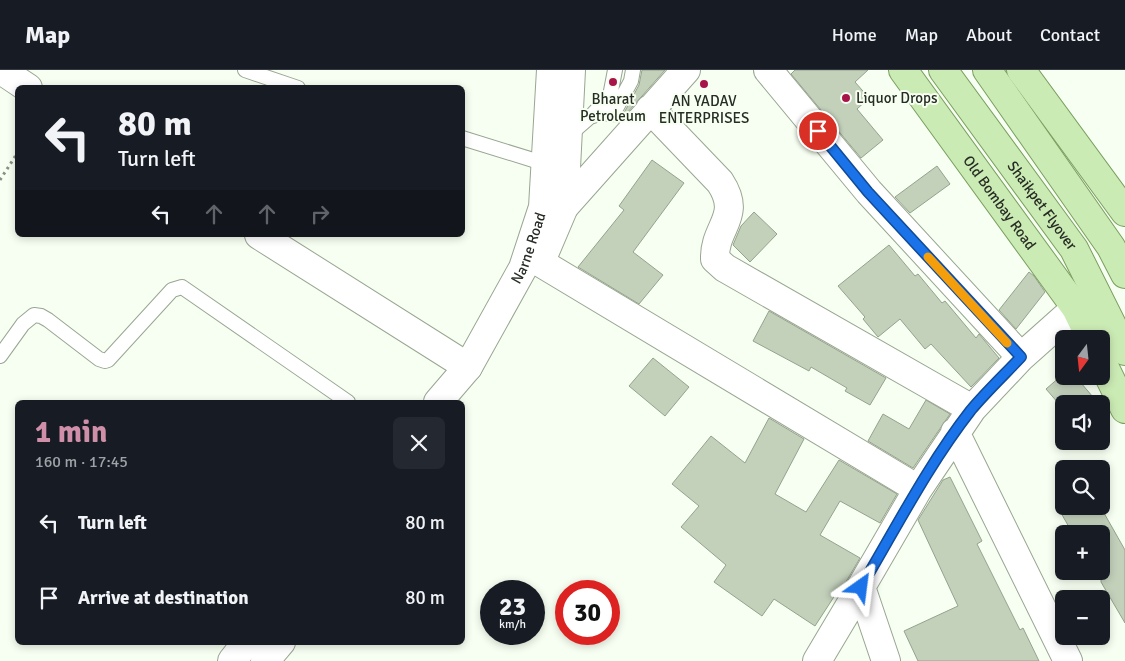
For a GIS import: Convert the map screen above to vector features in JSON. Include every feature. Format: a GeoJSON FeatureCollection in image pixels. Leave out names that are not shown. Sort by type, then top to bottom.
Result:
{"type":"FeatureCollection","features":[{"type":"Feature","properties":{"kind":"main road","name":"Old Bombay Road"},"geometry":{"type":"LineString","coordinates":[[903,70],[1076,308],[1087,330]]}},
{"type":"Feature","properties":{"kind":"main road","name":"Shaikpet Flyover"},"geometry":{"type":"LineString","coordinates":[[943,70],[1074,249],[1125,351]]}},
{"type":"Feature","properties":{"kind":"main road"},"geometry":{"type":"LineString","coordinates":[[987,70],[1106,240],[1125,274]]}},
{"type":"Feature","properties":{"kind":"main road"},"geometry":{"type":"LineString","coordinates":[[1021,70],[1125,212]]}},
{"type":"Feature","properties":{"kind":"main road"},"geometry":{"type":"LineString","coordinates":[[1110,378],[1125,409]]}},
{"type":"Feature","properties":{"kind":"street"},"geometry":{"type":"LineString","coordinates":[[1,70],[24,85]]}},
{"type":"Feature","properties":{"kind":"street","name":"Narne Road"},"geometry":{"type":"LineString","coordinates":[[440,400],[468,367],[523,268],[543,207],[551,70]]}},
{"type":"Feature","properties":{"kind":"street","name":"Narne Road"},"geometry":{"type":"LineString","coordinates":[[465,400],[483,377],[516,320],[564,206],[571,70]]}},
{"type":"Feature","properties":{"kind":"street"},"geometry":{"type":"LineString","coordinates":[[564,206],[686,70]]}},
{"type":"Feature","properties":{"kind":"street"},"geometry":{"type":"LineString","coordinates":[[768,70],[868,192],[1021,357]]}},
{"type":"Feature","properties":{"kind":"street"},"geometry":{"type":"LineString","coordinates":[[650,110],[720,182],[728,193],[729,213],[715,250],[715,259],[725,268],[972,409]]}},
{"type":"Feature","properties":{"kind":"street"},"geometry":{"type":"LineString","coordinates":[[262,237],[468,367]]}},
{"type":"Feature","properties":{"kind":"street"},"geometry":{"type":"LineString","coordinates":[[541,263],[918,489]]}},
{"type":"Feature","properties":{"kind":"street"},"geometry":{"type":"LineString","coordinates":[[817,661],[918,489],[955,432],[972,409],[1021,357],[1076,308]]}},
{"type":"Feature","properties":{"kind":"street"},"geometry":{"type":"LineString","coordinates":[[955,432],[1069,661]]}},
{"type":"Feature","properties":{"kind":"street"},"geometry":{"type":"LineString","coordinates":[[861,587],[886,661]]}},
{"type":"Feature","properties":{"kind":"street"},"geometry":{"type":"LineString","coordinates":[[232,661],[245,645]]}},
{"type":"Feature","properties":{"kind":"street"},"geometry":{"type":"LineString","coordinates":[[265,661],[278,645]]}},
{"type":"Feature","properties":{"kind":"lane"},"geometry":{"type":"LineString","coordinates":[[244,70],[289,85]]}},
{"type":"Feature","properties":{"kind":"lane"},"geometry":{"type":"LineString","coordinates":[[568,137],[610,96],[615,70]]}},
{"type":"Feature","properties":{"kind":"lane"},"geometry":{"type":"LineString","coordinates":[[591,116],[617,107],[631,82],[633,70]]}},
{"type":"Feature","properties":{"kind":"lane"},"geometry":{"type":"LineString","coordinates":[[465,139],[546,164]]}},
{"type":"Feature","properties":{"kind":"lane"},"geometry":{"type":"LineString","coordinates":[[0,356],[23,324],[34,315],[48,320],[99,358],[105,361],[108,360],[172,290],[182,287],[345,400]]}},
{"type":"Feature","properties":{"kind":"path"},"geometry":{"type":"LineString","coordinates":[[0,180],[15,157]]}},
{"type":"Feature","properties":{"kind":"building"},"geometry":{"type":"Polygon","coordinates":[[[642,70],[665,70],[619,122],[604,121],[625,111],[639,85],[642,70]]]}},
{"type":"Feature","properties":{"kind":"building"},"geometry":{"type":"Polygon","coordinates":[[[795,70],[868,70],[855,82],[869,98],[857,109],[883,140],[861,158],[791,74],[795,70]]]}},
{"type":"Feature","properties":{"kind":"building"},"geometry":{"type":"Polygon","coordinates":[[[652,160],[684,183],[633,252],[663,275],[639,304],[578,267],[624,210],[619,206],[652,160]]]}},
{"type":"Feature","properties":{"kind":"building"},"geometry":{"type":"Polygon","coordinates":[[[937,166],[950,184],[910,213],[895,197],[937,166]]]}},
{"type":"Feature","properties":{"kind":"building"},"geometry":{"type":"Polygon","coordinates":[[[754,212],[777,234],[750,262],[733,245],[741,226],[754,212]]]}},
{"type":"Feature","properties":{"kind":"building"},"geometry":{"type":"Polygon","coordinates":[[[889,245],[915,276],[918,274],[942,303],[945,301],[976,338],[979,334],[999,358],[971,387],[931,344],[925,349],[900,319],[878,337],[863,319],[865,317],[838,286],[889,245]]]}},
{"type":"Feature","properties":{"kind":"building"},"geometry":{"type":"Polygon","coordinates":[[[1029,272],[1045,292],[1016,329],[999,310],[1029,272]]]}},
{"type":"Feature","properties":{"kind":"building"},"geometry":{"type":"Polygon","coordinates":[[[769,311],[886,378],[870,405],[845,391],[847,388],[811,367],[809,371],[753,341],[769,311]]]}},
{"type":"Feature","properties":{"kind":"building"},"geometry":{"type":"Polygon","coordinates":[[[653,358],[689,387],[665,416],[629,386],[653,358]]]}},
{"type":"Feature","properties":{"kind":"building"},"geometry":{"type":"Polygon","coordinates":[[[1055,381],[1055,385],[1083,385],[1091,395],[1055,395],[1055,399],[1046,389],[1055,381]]]}},
{"type":"Feature","properties":{"kind":"building"},"geometry":{"type":"Polygon","coordinates":[[[926,400],[950,414],[913,468],[868,441],[883,414],[909,429],[926,400]]]}},
{"type":"Feature","properties":{"kind":"building"},"geometry":{"type":"Polygon","coordinates":[[[769,418],[804,439],[775,494],[806,512],[839,460],[897,494],[880,523],[840,501],[820,535],[860,558],[843,587],[841,586],[815,626],[774,599],[762,616],[714,582],[726,565],[681,527],[699,506],[672,484],[711,436],[745,463],[769,418]]]}},
{"type":"Feature","properties":{"kind":"building"},"geometry":{"type":"Polygon","coordinates":[[[950,477],[982,541],[977,544],[1020,630],[1023,628],[1039,661],[918,661],[904,631],[958,606],[918,520],[943,480],[950,477]]]}},
{"type":"Feature","properties":{"kind":"building"},"geometry":{"type":"Polygon","coordinates":[[[1062,515],[1105,515],[1125,550],[1125,623],[1110,597],[1110,590],[1106,590],[1101,582],[1101,580],[1110,580],[1110,525],[1068,525],[1062,515]]]}},
{"type":"Feature","properties":{"kind":"slow traffic"},"geometry":{"type":"LineString","coordinates":[[928,257],[1007,343]]}},
{"type":"Feature","properties":{"kind":"place","name":"Bharat Petroleum"},"geometry":{"type":"Point","coordinates":[613,82]}},
{"type":"Feature","properties":{"kind":"place","name":"AN YADAV ENTERPRISES"},"geometry":{"type":"Point","coordinates":[704,84]}},
{"type":"Feature","properties":{"kind":"place","name":"Liquor Drops"},"geometry":{"type":"Point","coordinates":[846,98]}},
{"type":"Feature","properties":{"kind":"route"},"geometry":{"type":"LineString","coordinates":[[818,131],[868,192],[1021,357],[972,409],[955,432],[918,489],[861,587]]}}]}
